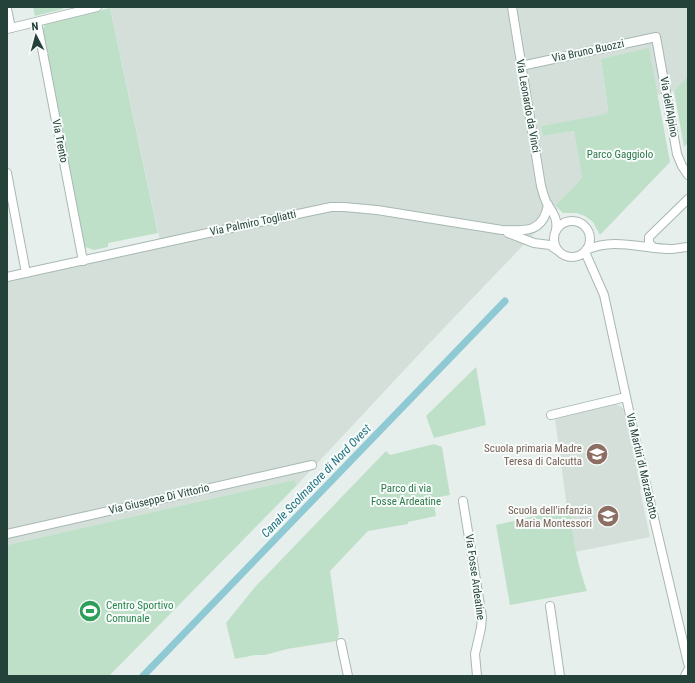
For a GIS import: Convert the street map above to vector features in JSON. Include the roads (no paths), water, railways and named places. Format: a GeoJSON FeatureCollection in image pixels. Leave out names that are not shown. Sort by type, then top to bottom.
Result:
{"type":"FeatureCollection","features":[{"type":"Feature","properties":{"kind":"street"},"geometry":{"type":"LineString","coordinates":[[7,9],[9,28],[94,7]]}},
{"type":"Feature","properties":{"kind":"street","name":"Via Leonardo da Vinci"},"geometry":{"type":"LineString","coordinates":[[512,7],[541,186],[544,197],[557,224],[555,232]]}},
{"type":"Feature","properties":{"kind":"street","name":"Via Trento"},"geometry":{"type":"LineString","coordinates":[[37,22],[83,261]]}},
{"type":"Feature","properties":{"kind":"street","name":"Via Bruno Buozzi"},"geometry":{"type":"LineString","coordinates":[[521,66],[656,37]]}},
{"type":"Feature","properties":{"kind":"street","name":"Via dell'Alpino"},"geometry":{"type":"LineString","coordinates":[[656,37],[676,148],[682,166],[688,175]]}},
{"type":"Feature","properties":{"kind":"street"},"geometry":{"type":"LineString","coordinates":[[7,173],[26,273]]}},
{"type":"Feature","properties":{"kind":"street"},"geometry":{"type":"LineString","coordinates":[[632,245],[641,243],[649,237],[688,199]]}},
{"type":"Feature","properties":{"kind":"street","name":"Via Palmiro Togliatti"},"geometry":{"type":"LineString","coordinates":[[7,277],[331,207],[377,210],[502,230],[526,230],[539,225],[543,220],[548,205]]}},
{"type":"Feature","properties":{"kind":"street"},"geometry":{"type":"LineString","coordinates":[[553,213],[569,220],[582,223],[590,234],[609,244]]}},
{"type":"Feature","properties":{"kind":"street"},"geometry":{"type":"LineString","coordinates":[[542,243],[564,222],[569,220]]}},
{"type":"Feature","properties":{"kind":"street","name":"Via Palmiro Togliatti"},"geometry":{"type":"LineString","coordinates":[[502,230],[534,243],[542,243],[558,250]]}},
{"type":"Feature","properties":{"kind":"street"},"geometry":{"type":"LineString","coordinates":[[555,232],[555,245],[558,250],[567,256],[572,257],[578,256],[598,246],[609,244],[674,249],[688,247]]}},
{"type":"Feature","properties":{"kind":"street"},"geometry":{"type":"LineString","coordinates":[[586,251],[590,243],[590,234]]}},
{"type":"Feature","properties":{"kind":"street"},"geometry":{"type":"LineString","coordinates":[[649,237],[649,243],[654,248]]}},
{"type":"Feature","properties":{"kind":"street","name":"Via Martiri di Marzabotto"},"geometry":{"type":"LineString","coordinates":[[586,251],[604,296],[688,663]]}},
{"type":"Feature","properties":{"kind":"street","name":"Via Martiri di Marzabotto"},"geometry":{"type":"LineString","coordinates":[[572,257],[579,260],[593,271]]}},
{"type":"Feature","properties":{"kind":"street"},"geometry":{"type":"LineString","coordinates":[[551,415],[626,397]]}},
{"type":"Feature","properties":{"kind":"street","name":"Via Giuseppe Di Vittorio"},"geometry":{"type":"LineString","coordinates":[[7,534],[312,465]]}},
{"type":"Feature","properties":{"kind":"street","name":"Via Fosse Ardeatine"},"geometry":{"type":"LineString","coordinates":[[463,501],[482,617],[475,654],[477,676]]}},
{"type":"Feature","properties":{"kind":"street"},"geometry":{"type":"LineString","coordinates":[[550,606],[560,676]]}},
{"type":"Feature","properties":{"kind":"street"},"geometry":{"type":"LineString","coordinates":[[341,643],[348,676]]}},
{"type":"Feature","properties":{"kind":"waterway","name":"Canale Scolmatore di Nord Ovest"},"geometry":{"type":"LineString","coordinates":[[143,676],[505,301]]}},
{"type":"Feature","properties":{"kind":"place","name":"Scuola primaria Madre Teresa di Calcutta"},"geometry":{"type":"Point","coordinates":[597,454]}},
{"type":"Feature","properties":{"kind":"place","name":"Scuola dell'infanzia Maria Montessori"},"geometry":{"type":"Point","coordinates":[608,516]}},
{"type":"Feature","properties":{"kind":"place","name":"Centro Sportivo Comunale"},"geometry":{"type":"Point","coordinates":[90,611]}},
{"type":"Feature","properties":{"kind":"park label","name":"Parco Gaggiolo"},"geometry":{"type":"Point","coordinates":[620,154]}},
{"type":"Feature","properties":{"kind":"park label","name":"Parco di via Fosse Ardeatine"},"geometry":{"type":"Point","coordinates":[406,494]}}]}
